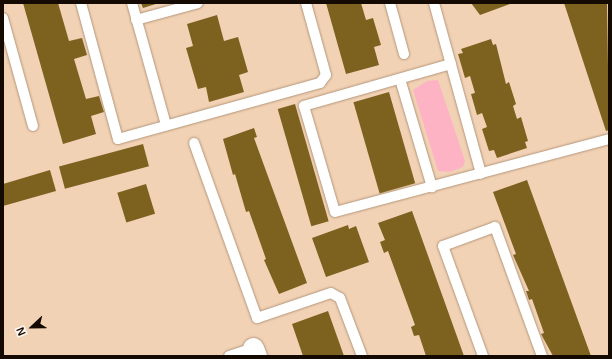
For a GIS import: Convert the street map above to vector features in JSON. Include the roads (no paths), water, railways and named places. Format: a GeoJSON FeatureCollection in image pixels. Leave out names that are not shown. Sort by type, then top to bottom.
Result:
{"type":"FeatureCollection","features":[{"type":"Feature","properties":{"kind":"lane"},"geometry":{"type":"LineString","coordinates":[[81,3],[118,139],[320,83],[326,75],[306,3]]}},
{"type":"Feature","properties":{"kind":"lane"},"geometry":{"type":"LineString","coordinates":[[132,3],[166,125]]}},
{"type":"Feature","properties":{"kind":"lane"},"geometry":{"type":"LineString","coordinates":[[136,20],[198,3]]}},
{"type":"Feature","properties":{"kind":"lane"},"geometry":{"type":"LineString","coordinates":[[390,3],[404,54]]}},
{"type":"Feature","properties":{"kind":"lane"},"geometry":{"type":"LineString","coordinates":[[434,3],[481,174]]}},
{"type":"Feature","properties":{"kind":"lane"},"geometry":{"type":"LineString","coordinates":[[3,18],[32,126]]}},
{"type":"Feature","properties":{"kind":"lane"},"geometry":{"type":"LineString","coordinates":[[450,64],[304,106],[335,212],[609,139]]}},
{"type":"Feature","properties":{"kind":"lane"},"geometry":{"type":"LineString","coordinates":[[400,79],[432,187]]}},
{"type":"Feature","properties":{"kind":"lane"},"geometry":{"type":"LineString","coordinates":[[194,143],[257,318],[331,293],[340,298],[362,356]]}},
{"type":"Feature","properties":{"kind":"lane"},"geometry":{"type":"LineString","coordinates":[[483,356],[443,246],[495,227],[542,356]]}},
{"type":"Feature","properties":{"kind":"lane"},"geometry":{"type":"LineString","coordinates":[[229,356],[255,352]]}}]}
